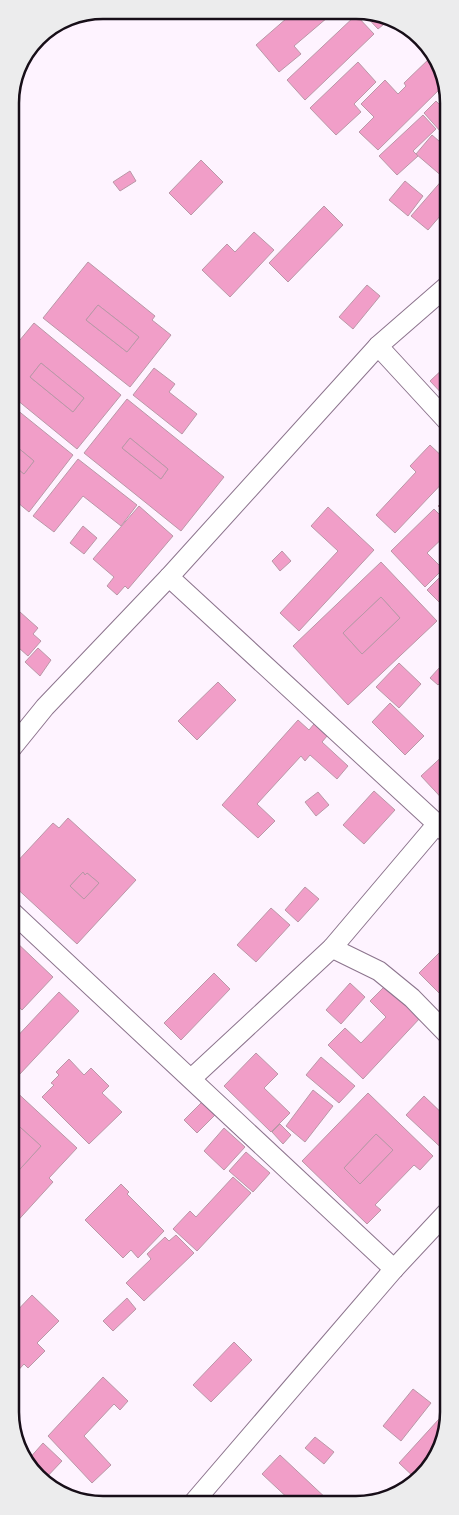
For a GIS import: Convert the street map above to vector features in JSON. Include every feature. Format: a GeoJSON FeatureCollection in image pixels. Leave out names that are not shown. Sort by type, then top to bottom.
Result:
{"type":"FeatureCollection","features":[{"type":"Feature","properties":{"kind":"street"},"geometry":{"type":"LineString","coordinates":[[19,739],[45,707],[169,577],[378,346],[440,293]]}},
{"type":"Feature","properties":{"kind":"street"},"geometry":{"type":"LineString","coordinates":[[378,346],[440,413]]}},
{"type":"Feature","properties":{"kind":"street"},"geometry":{"type":"LineString","coordinates":[[169,577],[440,827]]}},
{"type":"Feature","properties":{"kind":"street"},"geometry":{"type":"LineString","coordinates":[[192,1078],[332,948],[440,831]]}},
{"type":"Feature","properties":{"kind":"street"},"geometry":{"type":"LineString","coordinates":[[19,918],[192,1078],[394,1269]]}},
{"type":"Feature","properties":{"kind":"street"},"geometry":{"type":"LineString","coordinates":[[332,948],[379,971],[412,998],[440,1027]]}},
{"type":"Feature","properties":{"kind":"street"},"geometry":{"type":"LineString","coordinates":[[199,1496],[394,1269],[440,1220]]}},
{"type":"Feature","properties":{"kind":"building"},"geometry":{"type":"Polygon","coordinates":[[[286,19],[326,19],[294,46],[301,54],[279,72],[256,45],[286,19]]]}},
{"type":"Feature","properties":{"kind":"building"},"geometry":{"type":"Polygon","coordinates":[[[352,19],[360,19],[374,34],[305,100],[287,80],[352,19]]]}},
{"type":"Feature","properties":{"kind":"building"},"geometry":{"type":"Polygon","coordinates":[[[369,20],[385,24],[378,29],[369,20]]]}},
{"type":"Feature","properties":{"kind":"building"},"geometry":{"type":"Polygon","coordinates":[[[428,60],[436,76],[439,90],[378,150],[359,132],[374,117],[361,104],[385,80],[398,94],[406,86],[404,83],[428,60]]]}},
{"type":"Feature","properties":{"kind":"building"},"geometry":{"type":"Polygon","coordinates":[[[358,62],[376,82],[354,104],[361,112],[336,135],[310,108],[358,62]]]}},
{"type":"Feature","properties":{"kind":"building"},"geometry":{"type":"Polygon","coordinates":[[[436,101],[440,105],[440,131],[424,113],[436,101]]]}},
{"type":"Feature","properties":{"kind":"building"},"geometry":{"type":"Polygon","coordinates":[[[423,115],[436,129],[413,151],[418,156],[397,175],[379,156],[423,115]]]}},
{"type":"Feature","properties":{"kind":"building"},"geometry":{"type":"Polygon","coordinates":[[[432,135],[440,140],[440,175],[416,154],[432,135]]]}},
{"type":"Feature","properties":{"kind":"building"},"geometry":{"type":"Polygon","coordinates":[[[201,160],[223,182],[191,215],[169,193],[201,160]]]}},
{"type":"Feature","properties":{"kind":"building"},"geometry":{"type":"Polygon","coordinates":[[[130,171],[136,181],[120,191],[113,182],[130,171]]]}},
{"type":"Feature","properties":{"kind":"building"},"geometry":{"type":"Polygon","coordinates":[[[405,181],[423,196],[408,216],[389,200],[405,181]]]}},
{"type":"Feature","properties":{"kind":"building"},"geometry":{"type":"Polygon","coordinates":[[[440,183],[440,216],[428,230],[411,216],[440,183]]]}},
{"type":"Feature","properties":{"kind":"building"},"geometry":{"type":"Polygon","coordinates":[[[324,206],[343,225],[288,282],[269,263],[324,206]]]}},
{"type":"Feature","properties":{"kind":"building"},"geometry":{"type":"Polygon","coordinates":[[[254,232],[274,250],[230,297],[202,270],[227,244],[235,252],[254,232]]]}},
{"type":"Feature","properties":{"kind":"building"},"geometry":{"type":"Polygon","coordinates":[[[88,262],[155,316],[152,320],[171,335],[130,387],[43,318],[88,262]],[[98,305],[86,320],[127,352],[139,337],[98,305]]]}},
{"type":"Feature","properties":{"kind":"building"},"geometry":{"type":"Polygon","coordinates":[[[367,285],[380,296],[353,329],[339,317],[367,285]]]}},
{"type":"Feature","properties":{"kind":"building"},"geometry":{"type":"Polygon","coordinates":[[[98,305],[139,337],[127,352],[86,320],[98,305]]]}},
{"type":"Feature","properties":{"kind":"building"},"geometry":{"type":"Polygon","coordinates":[[[34,323],[121,395],[77,449],[19,402],[19,341],[34,323]],[[41,363],[30,377],[73,412],[84,398],[41,363]]]}},
{"type":"Feature","properties":{"kind":"building"},"geometry":{"type":"Polygon","coordinates":[[[41,363],[84,398],[73,412],[30,377],[41,363]]]}},
{"type":"Feature","properties":{"kind":"building"},"geometry":{"type":"Polygon","coordinates":[[[154,368],[175,384],[169,392],[197,414],[182,434],[133,395],[154,368]]]}},
{"type":"Feature","properties":{"kind":"building"},"geometry":{"type":"Polygon","coordinates":[[[440,372],[440,392],[430,381],[440,372]]]}},
{"type":"Feature","properties":{"kind":"building"},"geometry":{"type":"Polygon","coordinates":[[[127,399],[224,477],[181,531],[84,453],[127,399]],[[130,438],[122,448],[161,479],[168,469],[130,438]]]}},
{"type":"Feature","properties":{"kind":"building"},"geometry":{"type":"Polygon","coordinates":[[[19,411],[73,455],[29,512],[19,504],[19,470],[24,474],[34,461],[19,449],[19,411]]]}},
{"type":"Feature","properties":{"kind":"building"},"geometry":{"type":"Polygon","coordinates":[[[130,438],[168,469],[161,479],[122,448],[130,438]]]}},
{"type":"Feature","properties":{"kind":"building"},"geometry":{"type":"Polygon","coordinates":[[[430,445],[440,454],[440,485],[395,533],[376,515],[416,472],[410,466],[430,445]]]}},
{"type":"Feature","properties":{"kind":"building"},"geometry":{"type":"Polygon","coordinates":[[[19,449],[34,461],[24,474],[19,470],[19,449]]]}},
{"type":"Feature","properties":{"kind":"building"},"geometry":{"type":"Polygon","coordinates":[[[78,459],[137,505],[121,526],[83,496],[54,532],[33,516],[78,459]]]}},
{"type":"Feature","properties":{"kind":"building"},"geometry":{"type":"Polygon","coordinates":[[[139,506],[173,536],[128,589],[125,586],[117,595],[107,586],[114,577],[93,559],[139,506]]]}},
{"type":"Feature","properties":{"kind":"building"},"geometry":{"type":"Polygon","coordinates":[[[328,507],[374,550],[299,631],[280,613],[338,551],[311,526],[328,507]]]}},
{"type":"Feature","properties":{"kind":"building"},"geometry":{"type":"Polygon","coordinates":[[[434,509],[440,515],[440,541],[427,553],[440,566],[440,572],[425,587],[391,551],[434,509]]]}},
{"type":"Feature","properties":{"kind":"building"},"geometry":{"type":"Polygon","coordinates":[[[83,526],[97,538],[84,554],[70,543],[83,526]]]}},
{"type":"Feature","properties":{"kind":"building"},"geometry":{"type":"Polygon","coordinates":[[[282,551],[291,561],[280,571],[272,561],[282,551]]]}},
{"type":"Feature","properties":{"kind":"building"},"geometry":{"type":"Polygon","coordinates":[[[381,562],[437,621],[348,705],[293,646],[381,562]],[[381,597],[343,633],[362,654],[400,618],[381,597]]]}},
{"type":"Feature","properties":{"kind":"building"},"geometry":{"type":"Polygon","coordinates":[[[440,577],[440,603],[427,590],[440,577]]]}},
{"type":"Feature","properties":{"kind":"building"},"geometry":{"type":"Polygon","coordinates":[[[381,597],[400,618],[362,654],[343,633],[381,597]]]}},
{"type":"Feature","properties":{"kind":"building"},"geometry":{"type":"Polygon","coordinates":[[[19,611],[38,628],[33,634],[41,641],[28,656],[19,648],[19,611]]]}},
{"type":"Feature","properties":{"kind":"building"},"geometry":{"type":"Polygon","coordinates":[[[38,648],[51,660],[40,676],[25,662],[38,648]]]}},
{"type":"Feature","properties":{"kind":"building"},"geometry":{"type":"Polygon","coordinates":[[[399,663],[421,684],[399,708],[376,687],[399,663]]]}},
{"type":"Feature","properties":{"kind":"building"},"geometry":{"type":"Polygon","coordinates":[[[440,667],[440,683],[438,685],[430,678],[440,667]]]}},
{"type":"Feature","properties":{"kind":"building"},"geometry":{"type":"Polygon","coordinates":[[[218,682],[236,700],[197,740],[178,721],[218,682]]]}},
{"type":"Feature","properties":{"kind":"building"},"geometry":{"type":"Polygon","coordinates":[[[390,703],[424,736],[405,755],[372,722],[390,703]]]}},
{"type":"Feature","properties":{"kind":"building"},"geometry":{"type":"Polygon","coordinates":[[[298,720],[309,730],[314,724],[327,736],[322,742],[348,766],[337,779],[310,755],[305,761],[301,756],[257,804],[275,821],[258,838],[222,805],[298,720]]]}},
{"type":"Feature","properties":{"kind":"building"},"geometry":{"type":"Polygon","coordinates":[[[440,758],[440,796],[421,776],[440,758]]]}},
{"type":"Feature","properties":{"kind":"building"},"geometry":{"type":"Polygon","coordinates":[[[374,791],[395,810],[364,844],[343,825],[374,791]]]}},
{"type":"Feature","properties":{"kind":"building"},"geometry":{"type":"Polygon","coordinates":[[[318,792],[329,805],[316,816],[305,802],[318,792]]]}},
{"type":"Feature","properties":{"kind":"building"},"geometry":{"type":"Polygon","coordinates":[[[68,818],[136,880],[77,944],[19,890],[19,860],[53,823],[59,828],[68,818]],[[83,872],[70,886],[84,899],[99,883],[87,873],[85,875],[83,872]]]}},
{"type":"Feature","properties":{"kind":"building"},"geometry":{"type":"Polygon","coordinates":[[[83,872],[99,883],[84,899],[70,886],[83,872]]]}},
{"type":"Feature","properties":{"kind":"building"},"geometry":{"type":"Polygon","coordinates":[[[305,887],[319,899],[298,922],[285,910],[305,887]]]}},
{"type":"Feature","properties":{"kind":"building"},"geometry":{"type":"Polygon","coordinates":[[[271,908],[290,925],[256,962],[237,945],[271,908]]]}},
{"type":"Feature","properties":{"kind":"building"},"geometry":{"type":"Polygon","coordinates":[[[19,945],[53,977],[22,1010],[19,1007],[19,945]]]}},
{"type":"Feature","properties":{"kind":"building"},"geometry":{"type":"Polygon","coordinates":[[[440,952],[440,994],[419,973],[440,952]]]}},
{"type":"Feature","properties":{"kind":"building"},"geometry":{"type":"Polygon","coordinates":[[[214,973],[230,989],[181,1040],[164,1023],[214,973]]]}},
{"type":"Feature","properties":{"kind":"building"},"geometry":{"type":"Polygon","coordinates":[[[350,983],[365,997],[341,1024],[326,1010],[350,983]]]}},
{"type":"Feature","properties":{"kind":"building"},"geometry":{"type":"Polygon","coordinates":[[[387,984],[421,1017],[363,1079],[328,1045],[345,1028],[361,1043],[386,1017],[370,1001],[387,984]]]}},
{"type":"Feature","properties":{"kind":"building"},"geometry":{"type":"Polygon","coordinates":[[[59,992],[79,1011],[19,1075],[19,1034],[59,992]]]}},
{"type":"Feature","properties":{"kind":"building"},"geometry":{"type":"Polygon","coordinates":[[[256,1053],[278,1074],[264,1088],[290,1113],[271,1132],[224,1086],[256,1053]]]}},
{"type":"Feature","properties":{"kind":"building"},"geometry":{"type":"Polygon","coordinates":[[[321,1057],[355,1086],[339,1103],[306,1075],[321,1057]]]}},
{"type":"Feature","properties":{"kind":"building"},"geometry":{"type":"Polygon","coordinates":[[[69,1059],[84,1075],[91,1068],[109,1086],[102,1093],[122,1112],[89,1144],[42,1097],[54,1085],[51,1083],[59,1075],[56,1072],[69,1059]]]}},
{"type":"Feature","properties":{"kind":"building"},"geometry":{"type":"Polygon","coordinates":[[[313,1090],[333,1106],[305,1142],[286,1126],[313,1090]]]}},
{"type":"Feature","properties":{"kind":"building"},"geometry":{"type":"Polygon","coordinates":[[[368,1093],[433,1156],[420,1170],[414,1165],[375,1205],[381,1210],[367,1224],[302,1161],[368,1093]],[[376,1134],[344,1168],[360,1184],[393,1150],[376,1134]]]}},
{"type":"Feature","properties":{"kind":"building"},"geometry":{"type":"Polygon","coordinates":[[[19,1094],[77,1148],[49,1178],[53,1182],[19,1219],[19,1170],[41,1146],[19,1126],[19,1094]]]}},
{"type":"Feature","properties":{"kind":"building"},"geometry":{"type":"Polygon","coordinates":[[[424,1096],[440,1111],[440,1147],[406,1115],[424,1096]]]}},
{"type":"Feature","properties":{"kind":"building"},"geometry":{"type":"Polygon","coordinates":[[[202,1102],[215,1115],[197,1133],[184,1120],[202,1102]]]}},
{"type":"Feature","properties":{"kind":"building"},"geometry":{"type":"Polygon","coordinates":[[[280,1124],[291,1135],[283,1144],[272,1132],[280,1124]]]}},
{"type":"Feature","properties":{"kind":"building"},"geometry":{"type":"Polygon","coordinates":[[[19,1126],[41,1146],[19,1170],[19,1126]]]}},
{"type":"Feature","properties":{"kind":"building"},"geometry":{"type":"Polygon","coordinates":[[[224,1128],[245,1147],[224,1170],[204,1151],[224,1128]]]}},
{"type":"Feature","properties":{"kind":"building"},"geometry":{"type":"Polygon","coordinates":[[[376,1134],[393,1150],[360,1184],[344,1168],[376,1134]]]}},
{"type":"Feature","properties":{"kind":"building"},"geometry":{"type":"Polygon","coordinates":[[[246,1152],[270,1173],[253,1192],[229,1171],[246,1152]]]}},
{"type":"Feature","properties":{"kind":"building"},"geometry":{"type":"Polygon","coordinates":[[[233,1177],[251,1193],[197,1251],[173,1229],[190,1211],[196,1217],[233,1177]]]}},
{"type":"Feature","properties":{"kind":"building"},"geometry":{"type":"Polygon","coordinates":[[[121,1184],[129,1192],[127,1194],[164,1231],[138,1258],[131,1250],[123,1258],[85,1220],[121,1184]]]}},
{"type":"Feature","properties":{"kind":"building"},"geometry":{"type":"Polygon","coordinates":[[[176,1235],[194,1253],[144,1301],[126,1283],[151,1259],[147,1254],[165,1237],[169,1241],[176,1235]]]}},
{"type":"Feature","properties":{"kind":"building"},"geometry":{"type":"Polygon","coordinates":[[[32,1295],[59,1321],[37,1343],[45,1351],[28,1368],[24,1364],[19,1369],[19,1309],[32,1295]]]}},
{"type":"Feature","properties":{"kind":"building"},"geometry":{"type":"Polygon","coordinates":[[[127,1298],[136,1309],[113,1331],[103,1321],[127,1298]]]}},
{"type":"Feature","properties":{"kind":"building"},"geometry":{"type":"Polygon","coordinates":[[[234,1342],[252,1360],[211,1402],[193,1385],[234,1342]]]}},
{"type":"Feature","properties":{"kind":"building"},"geometry":{"type":"Polygon","coordinates":[[[103,1377],[128,1401],[120,1410],[114,1404],[84,1436],[111,1465],[92,1483],[48,1436],[103,1377]]]}},
{"type":"Feature","properties":{"kind":"building"},"geometry":{"type":"Polygon","coordinates":[[[413,1389],[431,1403],[401,1441],[383,1426],[413,1389]]]}},
{"type":"Feature","properties":{"kind":"building"},"geometry":{"type":"Polygon","coordinates":[[[440,1418],[434,1444],[419,1468],[412,1475],[399,1463],[440,1418]]]}},
{"type":"Feature","properties":{"kind":"building"},"geometry":{"type":"Polygon","coordinates":[[[315,1437],[334,1452],[324,1464],[305,1448],[315,1437]]]}},
{"type":"Feature","properties":{"kind":"building"},"geometry":{"type":"Polygon","coordinates":[[[43,1443],[62,1461],[48,1476],[31,1456],[43,1443]]]}},
{"type":"Feature","properties":{"kind":"building"},"geometry":{"type":"Polygon","coordinates":[[[280,1455],[324,1496],[286,1496],[262,1474],[280,1455]]]}}]}
